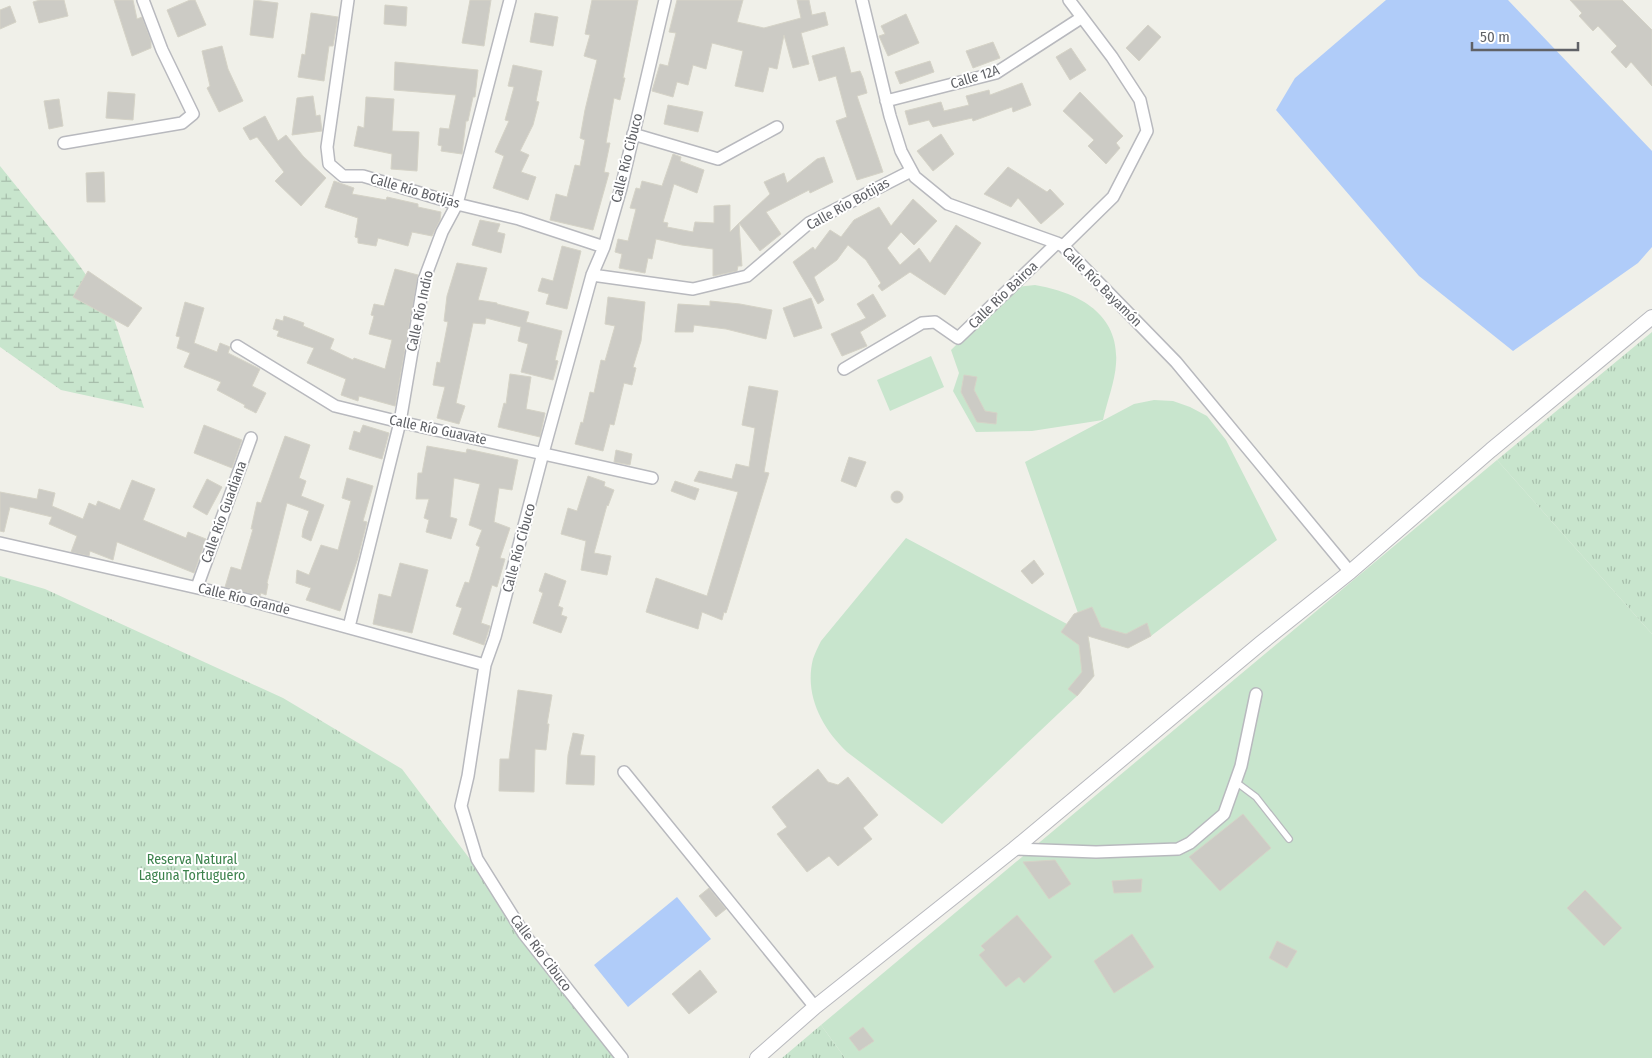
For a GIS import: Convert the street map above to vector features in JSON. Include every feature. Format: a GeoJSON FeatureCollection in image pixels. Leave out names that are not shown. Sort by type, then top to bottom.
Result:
{"type":"FeatureCollection","features":[{"type":"Feature","properties":{"kind":"street"},"geometry":{"type":"LineString","coordinates":[[64,143],[182,123],[193,114],[162,50],[143,0]]}},
{"type":"Feature","properties":{"kind":"street","name":"Calle Río Botijas"},"geometry":{"type":"LineString","coordinates":[[348,0],[327,147],[329,164],[343,176],[363,176],[457,204],[519,219],[604,248]]}},
{"type":"Feature","properties":{"kind":"street","name":"Calle Río Indio"},"geometry":{"type":"LineString","coordinates":[[349,627],[400,422],[424,280],[442,232],[457,204],[510,0]]}},
{"type":"Feature","properties":{"kind":"street","name":"Calle Río Cibuco"},"geometry":{"type":"LineString","coordinates":[[622,1058],[524,934],[477,859],[461,806],[468,776],[485,665],[495,636],[592,275],[604,248],[634,134],[665,0]]}},
{"type":"Feature","properties":{"kind":"street","name":"Calle Río Bayamón"},"geometry":{"type":"LineString","coordinates":[[862,0],[886,102],[901,151],[910,171],[915,177],[948,204],[1060,245],[1176,362],[1350,572]]}},
{"type":"Feature","properties":{"kind":"street","name":"Calle Río Bairoa"},"geometry":{"type":"LineString","coordinates":[[844,369],[922,323],[935,322],[958,338],[1113,197],[1147,131],[1140,100],[1112,56],[1069,0]]}},
{"type":"Feature","properties":{"kind":"street","name":"Calle 12A"},"geometry":{"type":"LineString","coordinates":[[886,102],[996,73],[1081,18]]}},
{"type":"Feature","properties":{"kind":"street"},"geometry":{"type":"LineString","coordinates":[[634,134],[718,159],[777,127]]}},
{"type":"Feature","properties":{"kind":"street","name":"Calle Río Botijas"},"geometry":{"type":"LineString","coordinates":[[592,275],[693,289],[747,276],[810,223],[910,171]]}},
{"type":"Feature","properties":{"kind":"street"},"geometry":{"type":"LineString","coordinates":[[757,1058],[815,1007],[1014,848],[1238,662],[1350,572],[1491,450],[1652,318]]}},
{"type":"Feature","properties":{"kind":"street","name":"Calle Río Guavate"},"geometry":{"type":"LineString","coordinates":[[238,346],[335,406],[652,478]]}},
{"type":"Feature","properties":{"kind":"street","name":"Calle Río Guadiana"},"geometry":{"type":"LineString","coordinates":[[197,587],[251,438]]}},
{"type":"Feature","properties":{"kind":"street","name":"Calle Río Grande"},"geometry":{"type":"LineString","coordinates":[[0,543],[197,587],[485,665]]}},
{"type":"Feature","properties":{"kind":"street"},"geometry":{"type":"LineString","coordinates":[[1014,848],[1096,852],[1178,849],[1190,843],[1224,814],[1242,766],[1256,694]]}},
{"type":"Feature","properties":{"kind":"street"},"geometry":{"type":"LineString","coordinates":[[624,772],[815,1007]]}},
{"type":"Feature","properties":{"kind":"lane"},"geometry":{"type":"LineString","coordinates":[[1236,782],[1256,797],[1289,839]]}},
{"type":"Feature","properties":{"kind":"green space"},"geometry":{"type":"Polygon","coordinates":[[[0,166],[74,258],[111,310],[144,408],[61,390],[0,347],[0,166]]]}},
{"type":"Feature","properties":{"kind":"green space"},"geometry":{"type":"Polygon","coordinates":[[[1035,285],[1066,293],[1080,300],[1093,308],[1103,318],[1111,331],[1115,346],[1116,364],[1113,384],[1103,420],[1032,431],[976,432],[953,391],[959,373],[951,350],[1015,287],[1035,285]]]}},
{"type":"Feature","properties":{"kind":"green space"},"geometry":{"type":"Polygon","coordinates":[[[1652,332],[1652,634],[1497,460],[1652,332]]]}},
{"type":"Feature","properties":{"kind":"green space"},"geometry":{"type":"Polygon","coordinates":[[[931,356],[944,387],[890,411],[877,380],[931,356]]]}},
{"type":"Feature","properties":{"kind":"green space"},"geometry":{"type":"Polygon","coordinates":[[[1154,400],[1173,401],[1207,416],[1226,440],[1277,540],[1151,636],[1128,648],[1091,637],[1078,613],[1025,462],[1134,404],[1154,400]]]}},
{"type":"Feature","properties":{"kind":"green space"},"geometry":{"type":"Polygon","coordinates":[[[1497,460],[1652,634],[1652,1058],[845,1058],[821,1025],[1497,460]]]}},
{"type":"Feature","properties":{"kind":"green space"},"geometry":{"type":"Polygon","coordinates":[[[906,538],[1067,624],[1089,640],[1094,676],[1077,696],[942,824],[847,752],[838,743],[817,710],[811,685],[813,659],[821,641],[906,538]]]}},
{"type":"Feature","properties":{"kind":"green space","name":"Reserva Natural Laguna Tortuguero"},"geometry":{"type":"Polygon","coordinates":[[[0,576],[45,589],[283,698],[402,769],[620,1058],[0,1058],[0,576]]]}},
{"type":"Feature","properties":{"kind":"green space"},"geometry":{"type":"Polygon","coordinates":[[[821,1025],[845,1058],[782,1058],[821,1025]]]}},
{"type":"Feature","properties":{"kind":"water"},"geometry":{"type":"Polygon","coordinates":[[[1386,0],[1508,0],[1652,151],[1652,247],[1638,263],[1513,351],[1419,276],[1276,110],[1295,78],[1386,0]]]}},
{"type":"Feature","properties":{"kind":"water"},"geometry":{"type":"Polygon","coordinates":[[[677,897],[711,939],[628,1007],[594,965],[677,897]]]}},
{"type":"Feature","properties":{"kind":"building"},"geometry":{"type":"Polygon","coordinates":[[[40,0],[64,0],[68,16],[39,23],[33,2],[40,0]]]}},
{"type":"Feature","properties":{"kind":"building"},"geometry":{"type":"Polygon","coordinates":[[[114,0],[133,0],[137,19],[142,17],[151,41],[151,48],[132,56],[114,0]]]}},
{"type":"Feature","properties":{"kind":"building"},"geometry":{"type":"Polygon","coordinates":[[[190,0],[195,0],[206,25],[178,37],[167,10],[190,0]]]}},
{"type":"Feature","properties":{"kind":"building"},"geometry":{"type":"Polygon","coordinates":[[[254,0],[278,3],[273,38],[250,35],[254,0]]]}},
{"type":"Feature","properties":{"kind":"building"},"geometry":{"type":"Polygon","coordinates":[[[470,0],[491,0],[484,46],[462,43],[470,0]]]}},
{"type":"Feature","properties":{"kind":"building"},"geometry":{"type":"Polygon","coordinates":[[[592,0],[638,0],[623,78],[625,78],[620,100],[614,98],[606,143],[610,143],[604,172],[609,173],[593,230],[550,220],[556,194],[567,197],[575,165],[580,166],[585,140],[580,138],[597,60],[584,56],[590,35],[585,34],[592,0]]]}},
{"type":"Feature","properties":{"kind":"building"},"geometry":{"type":"Polygon","coordinates":[[[677,0],[743,0],[737,22],[764,28],[801,18],[797,0],[809,0],[812,15],[825,12],[828,25],[801,33],[809,64],[793,68],[784,35],[777,69],[769,67],[763,92],[735,86],[743,51],[712,43],[706,69],[693,65],[688,85],[677,82],[673,97],[652,91],[660,64],[668,66],[676,33],[669,32],[677,0]]]}},
{"type":"Feature","properties":{"kind":"building"},"geometry":{"type":"Polygon","coordinates":[[[1570,0],[1622,0],[1652,30],[1652,86],[1631,62],[1626,68],[1611,52],[1617,46],[1598,26],[1593,31],[1579,16],[1582,13],[1570,0]]]}},
{"type":"Feature","properties":{"kind":"building"},"geometry":{"type":"Polygon","coordinates":[[[385,5],[407,7],[406,26],[384,24],[385,5]]]}},
{"type":"Feature","properties":{"kind":"building"},"geometry":{"type":"Polygon","coordinates":[[[10,6],[16,22],[0,29],[0,10],[10,6]]]}},
{"type":"Feature","properties":{"kind":"building"},"geometry":{"type":"Polygon","coordinates":[[[311,13],[338,17],[333,46],[329,46],[324,81],[298,77],[302,54],[305,55],[311,13]]]}},
{"type":"Feature","properties":{"kind":"building"},"geometry":{"type":"Polygon","coordinates":[[[535,13],[558,17],[553,46],[530,42],[535,13]]]}},
{"type":"Feature","properties":{"kind":"building"},"geometry":{"type":"Polygon","coordinates":[[[906,14],[919,43],[888,56],[879,36],[885,34],[881,26],[906,14]]]}},
{"type":"Feature","properties":{"kind":"building"},"geometry":{"type":"Polygon","coordinates":[[[1148,25],[1161,37],[1139,61],[1126,48],[1148,25]]]}},
{"type":"Feature","properties":{"kind":"building"},"geometry":{"type":"Polygon","coordinates":[[[993,42],[1000,58],[973,68],[966,51],[993,42]]]}},
{"type":"Feature","properties":{"kind":"building"},"geometry":{"type":"Polygon","coordinates":[[[222,46],[228,69],[243,101],[219,112],[207,88],[210,86],[202,51],[222,46]]]}},
{"type":"Feature","properties":{"kind":"building"},"geometry":{"type":"Polygon","coordinates":[[[844,47],[851,73],[860,71],[863,78],[867,93],[857,96],[883,172],[857,180],[836,121],[847,117],[836,76],[819,81],[812,56],[844,47]]]}},
{"type":"Feature","properties":{"kind":"building"},"geometry":{"type":"Polygon","coordinates":[[[1071,48],[1086,70],[1070,80],[1056,57],[1071,48]]]}},
{"type":"Feature","properties":{"kind":"building"},"geometry":{"type":"Polygon","coordinates":[[[930,61],[934,72],[900,84],[895,72],[930,61]]]}},
{"type":"Feature","properties":{"kind":"building"},"geometry":{"type":"Polygon","coordinates":[[[395,62],[478,70],[475,97],[473,97],[468,121],[466,121],[462,154],[441,151],[442,146],[438,145],[440,128],[449,129],[456,95],[394,90],[395,62]]]}},
{"type":"Feature","properties":{"kind":"building"},"geometry":{"type":"Polygon","coordinates":[[[513,65],[542,71],[536,101],[539,102],[533,125],[520,151],[529,155],[521,172],[536,177],[528,200],[493,188],[504,156],[495,152],[509,121],[505,120],[514,87],[508,86],[513,65]]]}},
{"type":"Feature","properties":{"kind":"building"},"geometry":{"type":"Polygon","coordinates":[[[1022,83],[1031,105],[1013,112],[1012,107],[973,121],[972,118],[933,127],[929,120],[909,125],[905,111],[941,102],[944,111],[969,105],[966,96],[989,90],[990,95],[1022,83]]]}},
{"type":"Feature","properties":{"kind":"building"},"geometry":{"type":"Polygon","coordinates":[[[108,92],[135,94],[133,120],[106,118],[108,92]]]}},
{"type":"Feature","properties":{"kind":"building"},"geometry":{"type":"Polygon","coordinates":[[[1080,92],[1123,136],[1116,143],[1120,148],[1106,164],[1088,146],[1094,140],[1063,111],[1080,92]]]}},
{"type":"Feature","properties":{"kind":"building"},"geometry":{"type":"Polygon","coordinates":[[[313,96],[316,116],[320,115],[322,131],[292,135],[297,98],[313,96]]]}},
{"type":"Feature","properties":{"kind":"building"},"geometry":{"type":"Polygon","coordinates":[[[366,97],[394,99],[392,131],[419,132],[417,171],[391,169],[392,154],[354,146],[358,126],[364,128],[366,97]]]}},
{"type":"Feature","properties":{"kind":"building"},"geometry":{"type":"Polygon","coordinates":[[[59,99],[63,126],[49,129],[44,101],[59,99]]]}},
{"type":"Feature","properties":{"kind":"building"},"geometry":{"type":"Polygon","coordinates":[[[668,105],[703,112],[698,132],[664,124],[668,105]]]}},
{"type":"Feature","properties":{"kind":"building"},"geometry":{"type":"Polygon","coordinates":[[[265,116],[278,141],[286,135],[303,156],[326,178],[301,206],[275,181],[284,172],[257,137],[250,140],[243,128],[265,116]]]}},
{"type":"Feature","properties":{"kind":"building"},"geometry":{"type":"Polygon","coordinates":[[[941,134],[954,154],[933,171],[917,151],[941,134]]]}},
{"type":"Feature","properties":{"kind":"building"},"geometry":{"type":"Polygon","coordinates":[[[673,154],[681,157],[680,161],[704,170],[697,193],[674,184],[663,222],[668,223],[667,227],[693,232],[695,222],[714,223],[714,206],[730,205],[730,232],[739,223],[742,266],[738,266],[737,271],[713,276],[713,249],[656,239],[652,259],[648,258],[645,273],[619,268],[622,254],[615,252],[618,239],[628,241],[636,209],[630,208],[636,188],[640,189],[642,181],[662,186],[673,154]]]}},
{"type":"Feature","properties":{"kind":"building"},"geometry":{"type":"Polygon","coordinates":[[[824,157],[833,182],[810,193],[809,190],[766,212],[781,234],[760,251],[739,223],[770,194],[764,182],[784,173],[787,183],[817,159],[824,157]]]}},
{"type":"Feature","properties":{"kind":"building"},"geometry":{"type":"Polygon","coordinates":[[[1008,167],[1047,192],[1050,189],[1064,204],[1041,224],[1018,198],[1011,207],[984,194],[1008,167]]]}},
{"type":"Feature","properties":{"kind":"building"},"geometry":{"type":"Polygon","coordinates":[[[104,172],[105,202],[87,202],[86,173],[104,172]]]}},
{"type":"Feature","properties":{"kind":"building"},"geometry":{"type":"Polygon","coordinates":[[[334,181],[354,188],[352,194],[386,200],[387,197],[418,204],[418,207],[441,212],[440,220],[432,236],[412,232],[408,246],[378,238],[376,246],[358,243],[358,238],[355,237],[358,218],[325,207],[334,181]]]}},
{"type":"Feature","properties":{"kind":"building"},"geometry":{"type":"Polygon","coordinates":[[[913,199],[937,221],[914,245],[901,232],[887,248],[900,265],[919,248],[930,263],[956,225],[981,243],[945,295],[910,272],[882,291],[878,286],[881,283],[866,260],[848,245],[837,260],[814,277],[824,300],[818,304],[793,262],[813,247],[815,250],[830,230],[841,237],[854,220],[879,207],[891,226],[913,199]]]}},
{"type":"Feature","properties":{"kind":"building"},"geometry":{"type":"Polygon","coordinates":[[[480,220],[500,224],[497,232],[505,234],[501,253],[472,245],[480,220]]]}},
{"type":"Feature","properties":{"kind":"building"},"geometry":{"type":"Polygon","coordinates":[[[562,246],[581,251],[567,309],[546,304],[549,294],[538,291],[542,278],[553,281],[562,246]]]}},
{"type":"Feature","properties":{"kind":"building"},"geometry":{"type":"Polygon","coordinates":[[[457,263],[487,268],[478,300],[529,312],[526,322],[562,331],[555,360],[558,361],[553,380],[521,372],[528,344],[518,341],[521,327],[486,318],[485,324],[473,323],[456,403],[465,406],[459,424],[437,418],[445,387],[433,385],[437,362],[440,363],[448,322],[444,321],[447,296],[457,263]]]}},
{"type":"Feature","properties":{"kind":"building"},"geometry":{"type":"Polygon","coordinates":[[[395,269],[418,275],[395,406],[359,396],[358,401],[341,395],[346,379],[307,363],[314,348],[277,336],[279,331],[273,329],[276,319],[283,321],[284,316],[304,323],[303,326],[334,339],[330,349],[353,360],[354,358],[385,369],[392,340],[369,334],[374,316],[371,315],[374,304],[384,306],[395,269]]]}},
{"type":"Feature","properties":{"kind":"building"},"geometry":{"type":"Polygon","coordinates":[[[88,271],[142,308],[128,327],[73,297],[88,271]]]}},
{"type":"Feature","properties":{"kind":"building"},"geometry":{"type":"Polygon","coordinates":[[[873,294],[886,316],[860,332],[867,346],[842,356],[831,334],[866,318],[857,304],[873,294]]]}},
{"type":"Feature","properties":{"kind":"building"},"geometry":{"type":"Polygon","coordinates":[[[608,297],[645,302],[641,341],[633,367],[636,368],[632,385],[624,383],[614,425],[610,424],[603,451],[575,444],[581,422],[583,423],[590,392],[594,393],[601,360],[605,361],[615,326],[605,324],[608,297]]]}},
{"type":"Feature","properties":{"kind":"building"},"geometry":{"type":"Polygon","coordinates":[[[811,298],[822,328],[794,337],[783,308],[811,298]]]}},
{"type":"Feature","properties":{"kind":"building"},"geometry":{"type":"Polygon","coordinates":[[[710,301],[772,310],[766,339],[726,329],[694,325],[693,332],[675,332],[678,304],[710,306],[710,301]]]}},
{"type":"Feature","properties":{"kind":"building"},"geometry":{"type":"Polygon","coordinates":[[[185,302],[204,308],[194,343],[217,352],[220,343],[230,347],[228,353],[260,369],[252,386],[266,393],[256,413],[217,390],[221,382],[184,367],[190,353],[177,348],[180,337],[176,336],[185,302]]]}},
{"type":"Feature","properties":{"kind":"building"},"geometry":{"type":"Polygon","coordinates":[[[510,374],[531,377],[526,409],[545,413],[540,437],[498,427],[504,403],[506,404],[510,374]]]}},
{"type":"Feature","properties":{"kind":"building"},"geometry":{"type":"Polygon","coordinates":[[[964,375],[977,377],[974,390],[985,411],[997,413],[996,424],[977,422],[961,392],[964,375]]]}},
{"type":"Feature","properties":{"kind":"building"},"geometry":{"type":"Polygon","coordinates":[[[749,386],[778,391],[764,472],[769,473],[726,613],[724,612],[722,620],[702,612],[698,629],[646,612],[656,578],[707,596],[738,492],[694,481],[699,471],[732,479],[736,464],[749,467],[755,428],[742,425],[749,386]]]}},
{"type":"Feature","properties":{"kind":"building"},"geometry":{"type":"Polygon","coordinates":[[[204,425],[242,440],[232,468],[194,453],[204,425]]]}},
{"type":"Feature","properties":{"kind":"building"},"geometry":{"type":"Polygon","coordinates":[[[363,425],[389,433],[382,459],[349,449],[354,431],[360,433],[363,425]]]}},
{"type":"Feature","properties":{"kind":"building"},"geometry":{"type":"Polygon","coordinates":[[[285,436],[310,445],[299,478],[306,481],[301,496],[324,505],[311,541],[302,537],[309,511],[287,503],[267,583],[266,595],[261,593],[260,596],[225,587],[231,567],[241,570],[253,529],[251,529],[257,502],[261,503],[285,436]]]}},
{"type":"Feature","properties":{"kind":"building"},"geometry":{"type":"Polygon","coordinates":[[[427,446],[466,453],[467,449],[518,460],[512,490],[499,488],[494,522],[510,528],[500,558],[505,559],[497,587],[492,585],[481,623],[490,626],[484,645],[453,634],[462,608],[456,606],[465,582],[469,583],[480,547],[476,545],[482,530],[469,525],[480,484],[454,478],[450,517],[457,519],[451,539],[426,532],[429,520],[424,518],[429,499],[416,499],[418,473],[422,473],[427,446]]]}},
{"type":"Feature","properties":{"kind":"building"},"geometry":{"type":"Polygon","coordinates":[[[616,450],[632,454],[630,465],[614,462],[616,450]]]}},
{"type":"Feature","properties":{"kind":"building"},"geometry":{"type":"Polygon","coordinates":[[[849,457],[866,462],[856,487],[841,481],[849,457]]]}},
{"type":"Feature","properties":{"kind":"building"},"geometry":{"type":"Polygon","coordinates":[[[588,476],[605,482],[604,486],[614,490],[607,505],[594,553],[611,556],[607,575],[581,570],[586,541],[561,534],[568,508],[577,511],[588,476]]]}},
{"type":"Feature","properties":{"kind":"building"},"geometry":{"type":"Polygon","coordinates":[[[347,478],[373,486],[363,521],[367,522],[358,558],[340,611],[306,600],[311,588],[296,583],[297,570],[309,575],[321,545],[338,550],[351,501],[342,498],[347,478]]]}},
{"type":"Feature","properties":{"kind":"building"},"geometry":{"type":"Polygon","coordinates":[[[207,479],[222,487],[207,515],[193,507],[207,479]]]}},
{"type":"Feature","properties":{"kind":"building"},"geometry":{"type":"Polygon","coordinates":[[[132,480],[155,489],[143,520],[186,538],[188,532],[206,539],[194,573],[117,542],[113,560],[90,551],[89,556],[71,552],[77,536],[49,524],[52,517],[10,507],[4,532],[0,531],[0,492],[37,499],[39,489],[55,493],[52,506],[83,519],[89,503],[96,506],[98,501],[120,510],[132,480]]]}},
{"type":"Feature","properties":{"kind":"building"},"geometry":{"type":"Polygon","coordinates":[[[675,481],[699,489],[695,500],[671,491],[675,481]]]}},
{"type":"Feature","properties":{"kind":"building"},"geometry":{"type":"Polygon","coordinates":[[[897,491],[903,497],[897,503],[891,497],[897,491]]]}},
{"type":"Feature","properties":{"kind":"building"},"geometry":{"type":"Polygon","coordinates":[[[1034,560],[1044,574],[1032,584],[1021,571],[1034,560]]]}},
{"type":"Feature","properties":{"kind":"building"},"geometry":{"type":"Polygon","coordinates":[[[400,563],[428,570],[412,633],[373,624],[379,594],[391,597],[400,563]]]}},
{"type":"Feature","properties":{"kind":"building"},"geometry":{"type":"Polygon","coordinates":[[[545,573],[566,581],[558,606],[563,608],[561,615],[567,617],[561,633],[533,623],[543,593],[539,591],[545,573]]]}},
{"type":"Feature","properties":{"kind":"building"},"geometry":{"type":"Polygon","coordinates":[[[1092,607],[1101,627],[1126,634],[1147,623],[1151,636],[1128,648],[1088,636],[1094,676],[1077,696],[1068,689],[1082,672],[1079,645],[1061,632],[1074,614],[1092,607]]]}},
{"type":"Feature","properties":{"kind":"building"},"geometry":{"type":"Polygon","coordinates":[[[518,690],[552,695],[547,724],[549,724],[546,750],[535,749],[534,792],[499,791],[500,759],[509,759],[518,690]]]}},
{"type":"Feature","properties":{"kind":"building"},"geometry":{"type":"Polygon","coordinates":[[[573,733],[584,735],[580,755],[595,756],[594,785],[566,784],[568,755],[573,733]]]}},
{"type":"Feature","properties":{"kind":"building"},"geometry":{"type":"Polygon","coordinates":[[[818,769],[828,782],[838,785],[848,777],[878,815],[863,828],[872,839],[838,866],[829,856],[807,872],[777,834],[787,827],[772,807],[818,769]]]}},
{"type":"Feature","properties":{"kind":"building"},"geometry":{"type":"Polygon","coordinates":[[[1243,814],[1271,848],[1220,891],[1189,857],[1243,814]]]}},
{"type":"Feature","properties":{"kind":"building"},"geometry":{"type":"Polygon","coordinates":[[[1055,860],[1071,884],[1049,899],[1023,862],[1055,860]]]}},
{"type":"Feature","properties":{"kind":"building"},"geometry":{"type":"Polygon","coordinates":[[[1142,879],[1141,892],[1114,893],[1112,881],[1142,879]]]}},
{"type":"Feature","properties":{"kind":"building"},"geometry":{"type":"Polygon","coordinates":[[[709,888],[726,909],[716,917],[699,896],[709,888]]]}},
{"type":"Feature","properties":{"kind":"building"},"geometry":{"type":"Polygon","coordinates":[[[1585,890],[1622,928],[1604,946],[1567,908],[1585,890]]]}},
{"type":"Feature","properties":{"kind":"building"},"geometry":{"type":"Polygon","coordinates":[[[1017,915],[1052,957],[1024,983],[1019,977],[1006,987],[979,955],[985,950],[981,946],[1017,915]]]}},
{"type":"Feature","properties":{"kind":"building"},"geometry":{"type":"Polygon","coordinates":[[[1132,934],[1154,967],[1114,993],[1094,961],[1132,934]]]}},
{"type":"Feature","properties":{"kind":"building"},"geometry":{"type":"Polygon","coordinates":[[[1277,941],[1297,951],[1287,968],[1269,958],[1277,941]]]}},
{"type":"Feature","properties":{"kind":"building"},"geometry":{"type":"Polygon","coordinates":[[[700,970],[717,992],[689,1014],[672,994],[700,970]]]}},
{"type":"Feature","properties":{"kind":"building"},"geometry":{"type":"Polygon","coordinates":[[[863,1027],[874,1041],[859,1051],[849,1038],[863,1027]]]}}]}
